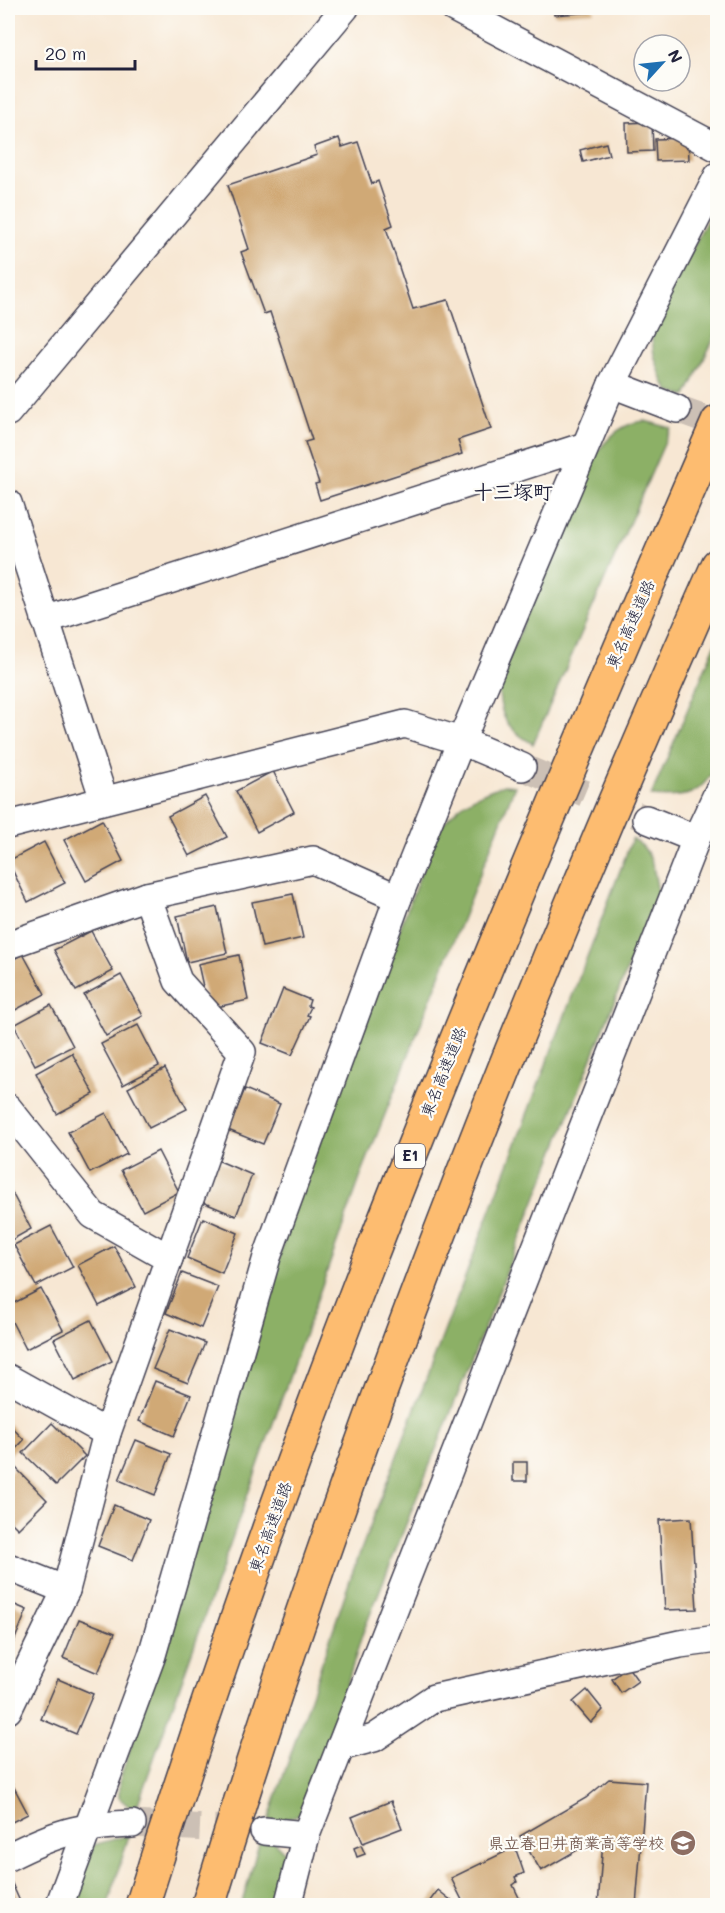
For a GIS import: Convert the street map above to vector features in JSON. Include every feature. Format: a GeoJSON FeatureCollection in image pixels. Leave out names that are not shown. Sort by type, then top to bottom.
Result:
{"type":"FeatureCollection","features":[{"type":"Feature","properties":{"kind":"highway","name":"東名高速道路"},"geometry":{"type":"LineString","coordinates":[[142,1905],[260,1552],[354,1296],[577,744],[717,422]]}},
{"type":"Feature","properties":{"kind":"highway"},"geometry":{"type":"LineString","coordinates":[[208,1905],[317,1568],[410,1313],[535,993],[629,763],[717,565]]}},
{"type":"Feature","properties":{"kind":"street"},"geometry":{"type":"LineString","coordinates":[[8,412],[345,8]]}},
{"type":"Feature","properties":{"kind":"street"},"geometry":{"type":"LineString","coordinates":[[454,8],[717,148]]}},
{"type":"Feature","properties":{"kind":"street"},"geometry":{"type":"LineString","coordinates":[[58,1905],[152,1655],[267,1257],[398,898],[461,741],[612,384],[717,177]]}},
{"type":"Feature","properties":{"kind":"street"},"geometry":{"type":"LineString","coordinates":[[612,384],[677,409]]}},
{"type":"Feature","properties":{"kind":"street"},"geometry":{"type":"LineString","coordinates":[[45,620],[585,446]]}},
{"type":"Feature","properties":{"kind":"street"},"geometry":{"type":"LineString","coordinates":[[8,503],[104,800]]}},
{"type":"Feature","properties":{"kind":"street"},"geometry":{"type":"LineString","coordinates":[[8,825],[405,724],[461,741],[522,767]]}},
{"type":"Feature","properties":{"kind":"street"},"geometry":{"type":"LineString","coordinates":[[288,1905],[306,1834],[696,839],[717,792]]}},
{"type":"Feature","properties":{"kind":"street"},"geometry":{"type":"LineString","coordinates":[[646,819],[696,839]]}},
{"type":"Feature","properties":{"kind":"street"},"geometry":{"type":"LineString","coordinates":[[8,945],[147,896],[313,860],[398,898]]}},
{"type":"Feature","properties":{"kind":"street"},"geometry":{"type":"LineString","coordinates":[[8,1710],[66,1590],[106,1433],[242,1052],[178,981],[147,896]]}},
{"type":"Feature","properties":{"kind":"street"},"geometry":{"type":"LineString","coordinates":[[8,1108],[93,1215],[169,1258]]}},
{"type":"Feature","properties":{"kind":"street"},"geometry":{"type":"LineString","coordinates":[[8,1378],[106,1433]]}},
{"type":"Feature","properties":{"kind":"street"},"geometry":{"type":"LineString","coordinates":[[8,1567],[66,1590]]}},
{"type":"Feature","properties":{"kind":"street"},"geometry":{"type":"LineString","coordinates":[[340,1747],[374,1738],[434,1698],[680,1644],[717,1639]]}},
{"type":"Feature","properties":{"kind":"street"},"geometry":{"type":"LineString","coordinates":[[8,1857],[42,1839],[87,1826],[132,1824]]}},
{"type":"Feature","properties":{"kind":"street"},"geometry":{"type":"LineString","coordinates":[[264,1832],[306,1834]]}},
{"type":"Feature","properties":{"kind":"green space"},"geometry":{"type":"Polygon","coordinates":[[[717,200],[717,332],[686,396],[670,392],[663,382],[654,355],[651,331],[717,200]]]}},
{"type":"Feature","properties":{"kind":"green space"},"geometry":{"type":"Polygon","coordinates":[[[645,421],[671,428],[533,744],[515,732],[505,720],[498,683],[595,454],[612,436],[629,424],[645,421]]]}},
{"type":"Feature","properties":{"kind":"green space"},"geometry":{"type":"Polygon","coordinates":[[[717,640],[717,763],[705,782],[691,793],[674,797],[651,796],[717,640]]]}},
{"type":"Feature","properties":{"kind":"green space"},"geometry":{"type":"Polygon","coordinates":[[[504,785],[515,786],[363,1170],[135,1812],[119,1798],[119,1782],[169,1630],[292,1214],[436,833],[466,802],[504,785]]]}},
{"type":"Feature","properties":{"kind":"green space"},"geometry":{"type":"Polygon","coordinates":[[[632,839],[639,843],[648,854],[654,869],[658,892],[362,1635],[312,1800],[303,1811],[293,1817],[268,1821],[353,1571],[632,839]]]}},
{"type":"Feature","properties":{"kind":"green space"},"geometry":{"type":"Polygon","coordinates":[[[129,1835],[108,1905],[74,1906],[93,1845],[129,1835]]]}},
{"type":"Feature","properties":{"kind":"green space"},"geometry":{"type":"Polygon","coordinates":[[[260,1840],[274,1842],[290,1858],[278,1905],[241,1906],[260,1840]]]}},
{"type":"Feature","properties":{"kind":"building"},"geometry":{"type":"Polygon","coordinates":[[[553,8],[593,8],[594,12],[554,15],[553,8]]]}},
{"type":"Feature","properties":{"kind":"building"},"geometry":{"type":"Polygon","coordinates":[[[652,122],[653,151],[627,152],[626,123],[652,122]]]}},
{"type":"Feature","properties":{"kind":"building"},"geometry":{"type":"Polygon","coordinates":[[[339,138],[342,147],[358,142],[372,184],[378,181],[393,225],[386,228],[413,309],[448,300],[491,429],[458,440],[462,454],[320,500],[315,484],[319,483],[305,442],[312,440],[270,312],[264,314],[241,252],[249,249],[228,185],[317,155],[314,147],[339,138]]]}},
{"type":"Feature","properties":{"kind":"building"},"geometry":{"type":"Polygon","coordinates":[[[688,138],[689,160],[656,161],[655,139],[688,138]]]}},
{"type":"Feature","properties":{"kind":"building"},"geometry":{"type":"Polygon","coordinates":[[[606,143],[609,155],[583,162],[580,150],[606,143]]]}},
{"type":"Feature","properties":{"kind":"building"},"geometry":{"type":"Polygon","coordinates":[[[273,771],[294,812],[257,832],[236,791],[273,771]]]}},
{"type":"Feature","properties":{"kind":"building"},"geometry":{"type":"Polygon","coordinates":[[[205,796],[227,837],[189,856],[168,816],[205,796]]]}},
{"type":"Feature","properties":{"kind":"building"},"geometry":{"type":"Polygon","coordinates":[[[102,820],[123,861],[86,881],[64,840],[102,820]]]}},
{"type":"Feature","properties":{"kind":"building"},"geometry":{"type":"Polygon","coordinates":[[[44,842],[65,883],[28,902],[8,861],[44,842]]]}},
{"type":"Feature","properties":{"kind":"building"},"geometry":{"type":"Polygon","coordinates":[[[293,894],[303,938],[262,947],[252,902],[293,894]]]}},
{"type":"Feature","properties":{"kind":"building"},"geometry":{"type":"Polygon","coordinates":[[[217,907],[227,953],[187,962],[177,916],[217,907]]]}},
{"type":"Feature","properties":{"kind":"building"},"geometry":{"type":"Polygon","coordinates":[[[91,931],[113,971],[76,991],[54,950],[91,931]]]}},
{"type":"Feature","properties":{"kind":"building"},"geometry":{"type":"Polygon","coordinates":[[[23,954],[45,994],[8,1014],[8,962],[23,954]]]}},
{"type":"Feature","properties":{"kind":"building"},"geometry":{"type":"Polygon","coordinates":[[[239,955],[248,1000],[208,1009],[198,964],[239,955]]]}},
{"type":"Feature","properties":{"kind":"building"},"geometry":{"type":"Polygon","coordinates":[[[121,975],[143,1016],[106,1036],[84,995],[121,975]]]}},
{"type":"Feature","properties":{"kind":"building"},"geometry":{"type":"Polygon","coordinates":[[[283,989],[310,1000],[308,1006],[311,1007],[307,1015],[310,1016],[292,1055],[262,1043],[283,989]]]}},
{"type":"Feature","properties":{"kind":"building"},"geometry":{"type":"Polygon","coordinates":[[[51,1005],[73,1046],[35,1065],[14,1025],[51,1005]]]}},
{"type":"Feature","properties":{"kind":"building"},"geometry":{"type":"Polygon","coordinates":[[[138,1025],[159,1066],[123,1085],[101,1044],[138,1025]]]}},
{"type":"Feature","properties":{"kind":"building"},"geometry":{"type":"Polygon","coordinates":[[[72,1053],[94,1094],[57,1114],[36,1073],[72,1053]]]}},
{"type":"Feature","properties":{"kind":"building"},"geometry":{"type":"Polygon","coordinates":[[[165,1068],[187,1109],[149,1128],[128,1088],[165,1068]]]}},
{"type":"Feature","properties":{"kind":"building"},"geometry":{"type":"Polygon","coordinates":[[[245,1089],[280,1104],[263,1144],[228,1130],[245,1089]]]}},
{"type":"Feature","properties":{"kind":"building"},"geometry":{"type":"Polygon","coordinates":[[[106,1113],[127,1154],[90,1173],[68,1132],[106,1113]]]}},
{"type":"Feature","properties":{"kind":"building"},"geometry":{"type":"Polygon","coordinates":[[[158,1151],[179,1192],[143,1211],[121,1170],[158,1151]]]}},
{"type":"Feature","properties":{"kind":"building"},"geometry":{"type":"Polygon","coordinates":[[[217,1160],[252,1175],[236,1216],[200,1201],[217,1160]]]}},
{"type":"Feature","properties":{"kind":"building"},"geometry":{"type":"Polygon","coordinates":[[[10,1189],[31,1229],[8,1242],[8,1190],[10,1189]]]}},
{"type":"Feature","properties":{"kind":"building"},"geometry":{"type":"Polygon","coordinates":[[[203,1218],[238,1233],[222,1273],[187,1258],[203,1218]]]}},
{"type":"Feature","properties":{"kind":"building"},"geometry":{"type":"Polygon","coordinates":[[[51,1226],[73,1267],[36,1286],[14,1245],[51,1226]]]}},
{"type":"Feature","properties":{"kind":"building"},"geometry":{"type":"Polygon","coordinates":[[[114,1246],[136,1287],[99,1306],[78,1265],[114,1246]]]}},
{"type":"Feature","properties":{"kind":"building"},"geometry":{"type":"Polygon","coordinates":[[[182,1273],[218,1287],[201,1328],[166,1313],[182,1273]]]}},
{"type":"Feature","properties":{"kind":"building"},"geometry":{"type":"Polygon","coordinates":[[[41,1289],[63,1330],[26,1349],[8,1314],[8,1306],[41,1289]]]}},
{"type":"Feature","properties":{"kind":"building"},"geometry":{"type":"Polygon","coordinates":[[[91,1320],[112,1361],[75,1380],[54,1339],[91,1320]]]}},
{"type":"Feature","properties":{"kind":"building"},"geometry":{"type":"Polygon","coordinates":[[[170,1329],[205,1343],[188,1383],[153,1369],[170,1329]]]}},
{"type":"Feature","properties":{"kind":"building"},"geometry":{"type":"Polygon","coordinates":[[[155,1381],[191,1395],[174,1436],[139,1421],[155,1381]]]}},
{"type":"Feature","properties":{"kind":"building"},"geometry":{"type":"Polygon","coordinates":[[[8,1423],[24,1440],[8,1457],[8,1423]]]}},
{"type":"Feature","properties":{"kind":"building"},"geometry":{"type":"Polygon","coordinates":[[[52,1423],[85,1456],[56,1485],[23,1453],[52,1423]]]}},
{"type":"Feature","properties":{"kind":"building"},"geometry":{"type":"Polygon","coordinates":[[[136,1440],[171,1454],[155,1495],[119,1480],[136,1440]]]}},
{"type":"Feature","properties":{"kind":"building"},"geometry":{"type":"Polygon","coordinates":[[[513,1462],[527,1462],[527,1481],[513,1481],[513,1462]]]}},
{"type":"Feature","properties":{"kind":"building"},"geometry":{"type":"Polygon","coordinates":[[[15,1467],[47,1500],[18,1529],[8,1519],[8,1474],[15,1467]]]}},
{"type":"Feature","properties":{"kind":"building"},"geometry":{"type":"Polygon","coordinates":[[[114,1505],[149,1520],[133,1560],[98,1546],[114,1505]]]}},
{"type":"Feature","properties":{"kind":"building"},"geometry":{"type":"Polygon","coordinates":[[[691,1518],[697,1609],[665,1610],[659,1520],[691,1518]]]}},
{"type":"Feature","properties":{"kind":"building"},"geometry":{"type":"Polygon","coordinates":[[[8,1602],[27,1610],[10,1651],[8,1650],[8,1602]]]}},
{"type":"Feature","properties":{"kind":"building"},"geometry":{"type":"Polygon","coordinates":[[[79,1619],[115,1633],[98,1673],[63,1658],[79,1619]]]}},
{"type":"Feature","properties":{"kind":"building"},"geometry":{"type":"Polygon","coordinates":[[[628,1667],[638,1681],[621,1693],[612,1679],[628,1667]]]}},
{"type":"Feature","properties":{"kind":"building"},"geometry":{"type":"Polygon","coordinates":[[[58,1679],[93,1694],[76,1734],[41,1719],[58,1679]]]}},
{"type":"Feature","properties":{"kind":"building"},"geometry":{"type":"Polygon","coordinates":[[[587,1690],[603,1710],[591,1723],[573,1702],[587,1690]]]}},
{"type":"Feature","properties":{"kind":"building"},"geometry":{"type":"Polygon","coordinates":[[[8,1776],[28,1814],[8,1824],[8,1776]]]}},
{"type":"Feature","properties":{"kind":"building"},"geometry":{"type":"Polygon","coordinates":[[[609,1779],[646,1782],[636,1906],[598,1906],[603,1841],[591,1842],[541,1871],[520,1836],[586,1798],[609,1779]]]}},
{"type":"Feature","properties":{"kind":"building"},"geometry":{"type":"Polygon","coordinates":[[[391,1801],[402,1828],[363,1843],[352,1817],[391,1801]]]}},
{"type":"Feature","properties":{"kind":"building"},"geometry":{"type":"Polygon","coordinates":[[[361,1845],[365,1854],[357,1857],[354,1848],[361,1845]]]}},
{"type":"Feature","properties":{"kind":"building"},"geometry":{"type":"Polygon","coordinates":[[[515,1847],[524,1873],[515,1877],[517,1882],[513,1885],[523,1906],[465,1906],[451,1878],[515,1847]]]}},
{"type":"Feature","properties":{"kind":"building"},"geometry":{"type":"Polygon","coordinates":[[[10,1879],[22,1906],[8,1906],[8,1880],[10,1879]]]}},
{"type":"Feature","properties":{"kind":"building"},"geometry":{"type":"Polygon","coordinates":[[[438,1890],[458,1906],[426,1906],[438,1890]]]}},
{"type":"Feature","properties":{"kind":"tunnel"},"geometry":{"type":"LineString","coordinates":[[677,409],[718,424]]}},
{"type":"Feature","properties":{"kind":"tunnel"},"geometry":{"type":"LineString","coordinates":[[522,767],[646,819]]}},
{"type":"Feature","properties":{"kind":"tunnel"},"geometry":{"type":"LineString","coordinates":[[132,1824],[264,1831]]}},
{"type":"Feature","properties":{"kind":"place","name":"県立春日井商業高等学校"},"geometry":{"type":"Point","coordinates":[683,1843]}},
{"type":"Feature","properties":{"kind":"district","name":"十三塚町"},"geometry":{"type":"Point","coordinates":[513,492]}}]}
